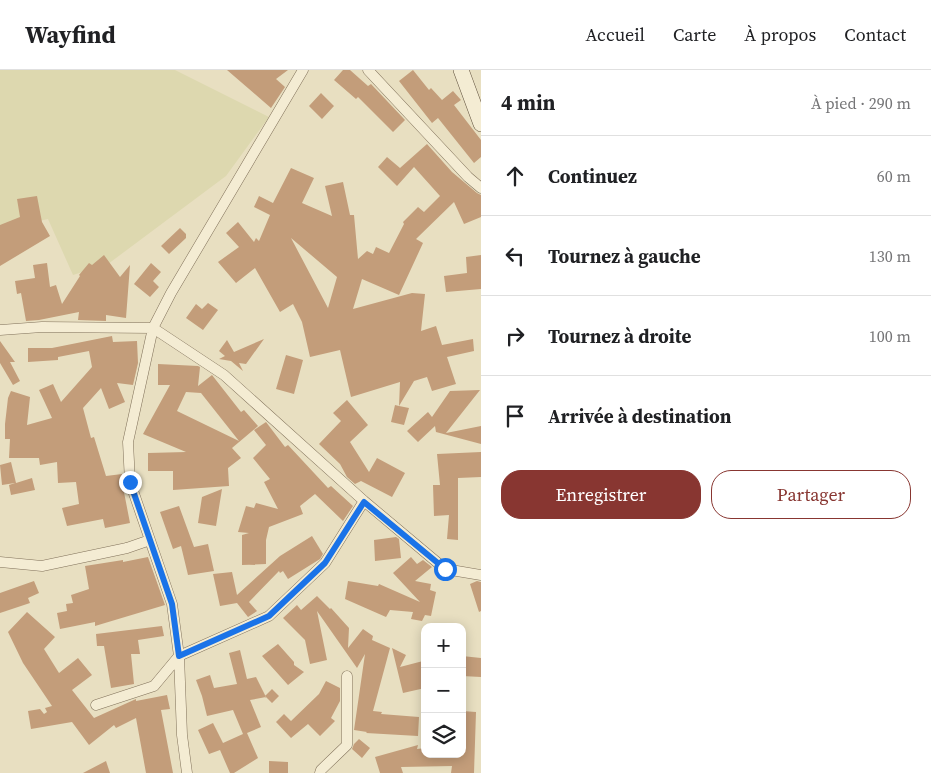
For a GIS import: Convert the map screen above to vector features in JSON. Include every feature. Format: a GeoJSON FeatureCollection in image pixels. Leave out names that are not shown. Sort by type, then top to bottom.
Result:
{"type":"FeatureCollection","features":[{"type":"Feature","properties":{"kind":"main road"},"geometry":{"type":"LineString","coordinates":[[461,70],[481,124]]}},
{"type":"Feature","properties":{"kind":"street"},"geometry":{"type":"LineString","coordinates":[[187,773],[182,735],[179,656],[172,604],[130,482],[128,442],[153,328],[171,293],[303,70]]}},
{"type":"Feature","properties":{"kind":"street"},"geometry":{"type":"LineString","coordinates":[[368,70],[468,177],[481,188]]}},
{"type":"Feature","properties":{"kind":"street"},"geometry":{"type":"LineString","coordinates":[[0,330],[42,327],[153,328],[224,375],[364,502],[445,569],[481,575]]}},
{"type":"Feature","properties":{"kind":"street"},"geometry":{"type":"LineString","coordinates":[[96,705],[154,686],[179,656],[269,616],[325,563],[364,502]]}},
{"type":"Feature","properties":{"kind":"street"},"geometry":{"type":"LineString","coordinates":[[0,562],[42,566],[127,548],[150,540]]}},
{"type":"Feature","properties":{"kind":"street"},"geometry":{"type":"LineString","coordinates":[[320,773],[347,745],[347,676]]}},
{"type":"Feature","properties":{"kind":"shaded area"},"geometry":{"type":"Polygon","coordinates":[[[0,70],[175,70],[269,117],[226,176],[108,264],[73,275],[48,219],[0,229],[0,70]]]}},
{"type":"Feature","properties":{"kind":"building"},"geometry":{"type":"Polygon","coordinates":[[[227,70],[288,70],[276,79],[285,87],[271,108],[227,70]]]}},
{"type":"Feature","properties":{"kind":"building"},"geometry":{"type":"Polygon","coordinates":[[[343,70],[350,70],[368,86],[371,84],[405,120],[393,132],[358,97],[356,99],[334,80],[343,70]]]}},
{"type":"Feature","properties":{"kind":"building"},"geometry":{"type":"Polygon","coordinates":[[[413,70],[429,90],[431,88],[442,100],[453,91],[461,100],[454,105],[481,140],[481,157],[474,163],[438,118],[432,123],[399,81],[413,70]]]}},
{"type":"Feature","properties":{"kind":"building"},"geometry":{"type":"Polygon","coordinates":[[[321,93],[334,106],[322,119],[309,106],[321,93]]]}},
{"type":"Feature","properties":{"kind":"building"},"geometry":{"type":"Polygon","coordinates":[[[427,144],[452,172],[481,195],[481,217],[464,224],[454,202],[416,239],[423,243],[399,295],[362,279],[353,309],[412,293],[425,294],[421,331],[436,326],[442,345],[473,339],[474,351],[447,357],[456,384],[432,391],[427,377],[414,381],[399,406],[400,382],[351,397],[340,350],[310,357],[302,322],[293,304],[280,312],[255,268],[236,283],[218,262],[239,247],[226,233],[238,222],[254,242],[256,238],[259,241],[270,215],[254,207],[259,196],[273,203],[291,168],[314,178],[302,203],[332,216],[325,186],[343,182],[350,215],[354,215],[358,259],[367,251],[373,254],[376,247],[389,253],[404,224],[403,222],[418,207],[424,212],[440,196],[414,167],[397,186],[378,167],[387,157],[400,168],[427,144]],[[291,238],[328,308],[337,277],[291,238]]]}},
{"type":"Feature","properties":{"kind":"building"},"geometry":{"type":"Polygon","coordinates":[[[37,196],[42,222],[50,236],[0,266],[0,225],[20,217],[17,199],[37,196]]]}},
{"type":"Feature","properties":{"kind":"building"},"geometry":{"type":"Polygon","coordinates":[[[180,228],[186,234],[186,238],[169,254],[161,246],[180,228]]]}},
{"type":"Feature","properties":{"kind":"building"},"geometry":{"type":"Polygon","coordinates":[[[104,255],[120,277],[130,265],[126,318],[106,315],[106,321],[78,320],[79,312],[26,321],[21,293],[17,294],[15,281],[35,278],[33,265],[47,263],[50,287],[56,285],[62,304],[79,275],[89,263],[92,265],[104,255]]]}},
{"type":"Feature","properties":{"kind":"building"},"geometry":{"type":"Polygon","coordinates":[[[481,255],[481,289],[446,292],[444,276],[467,273],[466,257],[481,255]]]}},
{"type":"Feature","properties":{"kind":"building"},"geometry":{"type":"Polygon","coordinates":[[[151,263],[161,272],[153,281],[159,287],[150,297],[134,284],[151,263]]]}},
{"type":"Feature","properties":{"kind":"building"},"geometry":{"type":"Polygon","coordinates":[[[208,303],[218,310],[203,330],[186,318],[196,304],[202,309],[208,303]]]}},
{"type":"Feature","properties":{"kind":"building"},"geometry":{"type":"Polygon","coordinates":[[[112,336],[113,342],[137,341],[138,363],[133,385],[117,383],[125,402],[109,409],[101,388],[83,408],[91,438],[94,437],[106,476],[122,474],[130,523],[105,528],[103,519],[67,526],[62,508],[79,504],[76,482],[58,483],[57,462],[40,465],[39,458],[9,458],[10,439],[5,439],[8,398],[11,391],[30,397],[27,425],[52,418],[39,390],[53,384],[61,402],[92,367],[89,351],[58,357],[58,360],[28,362],[28,348],[52,348],[112,336]]]}},
{"type":"Feature","properties":{"kind":"building"},"geometry":{"type":"Polygon","coordinates":[[[264,339],[246,364],[239,363],[243,371],[231,361],[219,359],[225,356],[219,351],[227,340],[234,352],[264,339]]]}},
{"type":"Feature","properties":{"kind":"building"},"geometry":{"type":"Polygon","coordinates":[[[0,341],[15,362],[10,362],[20,381],[13,385],[0,363],[0,341]]]}},
{"type":"Feature","properties":{"kind":"building"},"geometry":{"type":"Polygon","coordinates":[[[286,355],[303,360],[294,394],[276,389],[286,355]]]}},
{"type":"Feature","properties":{"kind":"building"},"geometry":{"type":"Polygon","coordinates":[[[158,364],[198,366],[200,367],[198,386],[212,375],[241,412],[244,410],[258,426],[232,448],[241,458],[228,468],[229,486],[173,490],[173,471],[148,471],[148,453],[186,452],[143,434],[170,385],[158,385],[158,364]],[[186,392],[177,411],[239,441],[201,393],[186,392]]]}},
{"type":"Feature","properties":{"kind":"building"},"geometry":{"type":"Polygon","coordinates":[[[480,390],[446,433],[481,426],[481,444],[436,432],[435,426],[418,442],[407,431],[428,412],[432,417],[450,391],[480,390]]]}},
{"type":"Feature","properties":{"kind":"building"},"geometry":{"type":"Polygon","coordinates":[[[347,400],[368,425],[350,442],[369,472],[377,458],[405,473],[392,497],[361,481],[355,484],[347,477],[340,464],[319,444],[341,421],[333,413],[347,400]]]}},
{"type":"Feature","properties":{"kind":"building"},"geometry":{"type":"Polygon","coordinates":[[[395,405],[409,408],[404,425],[391,422],[395,405]]]}},
{"type":"Feature","properties":{"kind":"building"},"geometry":{"type":"Polygon","coordinates":[[[266,422],[285,447],[288,445],[328,488],[331,486],[353,506],[343,521],[315,494],[300,506],[303,514],[269,527],[266,540],[266,564],[242,565],[242,535],[249,533],[238,532],[246,506],[254,508],[256,503],[278,509],[264,482],[270,479],[253,458],[266,445],[254,430],[266,422]]]}},
{"type":"Feature","properties":{"kind":"building"},"geometry":{"type":"Polygon","coordinates":[[[481,452],[481,477],[458,478],[458,540],[447,539],[449,515],[434,516],[433,485],[440,485],[437,454],[481,452]]]}},
{"type":"Feature","properties":{"kind":"building"},"geometry":{"type":"Polygon","coordinates":[[[11,462],[16,483],[32,478],[35,490],[11,495],[9,485],[15,483],[2,485],[0,465],[11,462]]]}},
{"type":"Feature","properties":{"kind":"building"},"geometry":{"type":"Polygon","coordinates":[[[222,489],[216,526],[198,523],[202,497],[222,489]]]}},
{"type":"Feature","properties":{"kind":"building"},"geometry":{"type":"Polygon","coordinates":[[[179,506],[194,547],[208,544],[214,571],[188,575],[181,546],[173,549],[160,512],[179,506]]]}},
{"type":"Feature","properties":{"kind":"building"},"geometry":{"type":"Polygon","coordinates":[[[312,536],[323,554],[320,559],[288,579],[283,571],[280,573],[279,571],[249,602],[257,611],[248,617],[237,603],[220,606],[213,574],[232,572],[237,595],[280,556],[312,536]]]}},
{"type":"Feature","properties":{"kind":"building"},"geometry":{"type":"Polygon","coordinates":[[[396,537],[399,539],[401,558],[375,561],[374,540],[396,537]]]}},
{"type":"Feature","properties":{"kind":"building"},"geometry":{"type":"Polygon","coordinates":[[[148,557],[165,605],[95,626],[95,622],[60,629],[57,613],[67,611],[66,604],[73,603],[71,595],[89,589],[85,566],[148,557]]]}},
{"type":"Feature","properties":{"kind":"building"},"geometry":{"type":"Polygon","coordinates":[[[411,557],[417,564],[423,560],[432,567],[415,581],[431,584],[430,590],[436,592],[431,616],[425,615],[422,621],[411,619],[413,612],[390,610],[386,617],[345,599],[348,581],[378,586],[379,584],[420,602],[393,573],[411,557]]]}},
{"type":"Feature","properties":{"kind":"building"},"geometry":{"type":"Polygon","coordinates":[[[34,581],[39,593],[28,598],[30,603],[0,613],[0,593],[34,581]]]}},
{"type":"Feature","properties":{"kind":"building"},"geometry":{"type":"Polygon","coordinates":[[[477,581],[481,582],[481,611],[479,612],[470,584],[477,581]]]}},
{"type":"Feature","properties":{"kind":"building"},"geometry":{"type":"Polygon","coordinates":[[[317,596],[349,628],[348,648],[363,629],[373,636],[372,640],[390,648],[373,711],[382,712],[381,714],[419,717],[418,736],[366,733],[354,730],[365,654],[357,668],[317,611],[327,660],[310,664],[305,640],[283,618],[297,605],[301,610],[317,596]]]}},
{"type":"Feature","properties":{"kind":"building"},"geometry":{"type":"Polygon","coordinates":[[[27,612],[55,637],[44,649],[59,673],[78,658],[92,675],[72,690],[94,718],[136,699],[136,701],[167,695],[170,709],[161,710],[173,773],[146,773],[136,718],[116,728],[114,725],[89,745],[72,722],[31,729],[28,711],[40,709],[44,714],[47,712],[45,708],[52,706],[23,663],[8,632],[27,612]]]}},
{"type":"Feature","properties":{"kind":"building"},"geometry":{"type":"Polygon","coordinates":[[[162,626],[164,636],[138,640],[140,654],[131,654],[134,684],[111,688],[104,646],[97,646],[96,634],[162,626]]]}},
{"type":"Feature","properties":{"kind":"building"},"geometry":{"type":"Polygon","coordinates":[[[278,644],[294,662],[294,665],[304,672],[288,685],[262,656],[278,644]]]}},
{"type":"Feature","properties":{"kind":"building"},"geometry":{"type":"Polygon","coordinates":[[[392,648],[406,655],[400,667],[421,662],[421,689],[403,693],[392,648]]]}},
{"type":"Feature","properties":{"kind":"building"},"geometry":{"type":"Polygon","coordinates":[[[240,650],[247,679],[256,677],[266,697],[250,700],[261,727],[247,733],[258,758],[234,773],[230,773],[220,750],[209,754],[198,730],[213,723],[223,743],[243,734],[233,710],[207,716],[196,680],[210,675],[214,688],[237,684],[229,653],[240,650]]]}},
{"type":"Feature","properties":{"kind":"building"},"geometry":{"type":"Polygon","coordinates":[[[466,656],[481,658],[481,677],[466,676],[466,656]]]}},
{"type":"Feature","properties":{"kind":"building"},"geometry":{"type":"Polygon","coordinates":[[[326,681],[340,688],[340,701],[331,718],[335,721],[320,736],[308,724],[291,738],[276,722],[284,714],[291,721],[319,694],[326,681]]]}},
{"type":"Feature","properties":{"kind":"building"},"geometry":{"type":"Polygon","coordinates":[[[272,689],[279,696],[272,703],[265,696],[272,689]]]}},
{"type":"Feature","properties":{"kind":"building"},"geometry":{"type":"Polygon","coordinates":[[[466,711],[476,712],[474,773],[451,773],[452,766],[401,767],[403,773],[380,773],[375,757],[418,745],[417,749],[421,748],[421,758],[466,758],[466,711]]]}},
{"type":"Feature","properties":{"kind":"building"},"geometry":{"type":"Polygon","coordinates":[[[359,739],[370,748],[362,758],[352,749],[359,739]]]}},
{"type":"Feature","properties":{"kind":"building"},"geometry":{"type":"Polygon","coordinates":[[[106,761],[110,773],[83,773],[106,761]]]}},
{"type":"Feature","properties":{"kind":"building"},"geometry":{"type":"Polygon","coordinates":[[[269,761],[288,762],[288,773],[269,773],[269,761]]]}},
{"type":"Feature","properties":{"kind":"route"},"geometry":{"type":"LineString","coordinates":[[130,482],[172,604],[179,656],[269,616],[325,563],[364,502],[445,569]]}}]}
